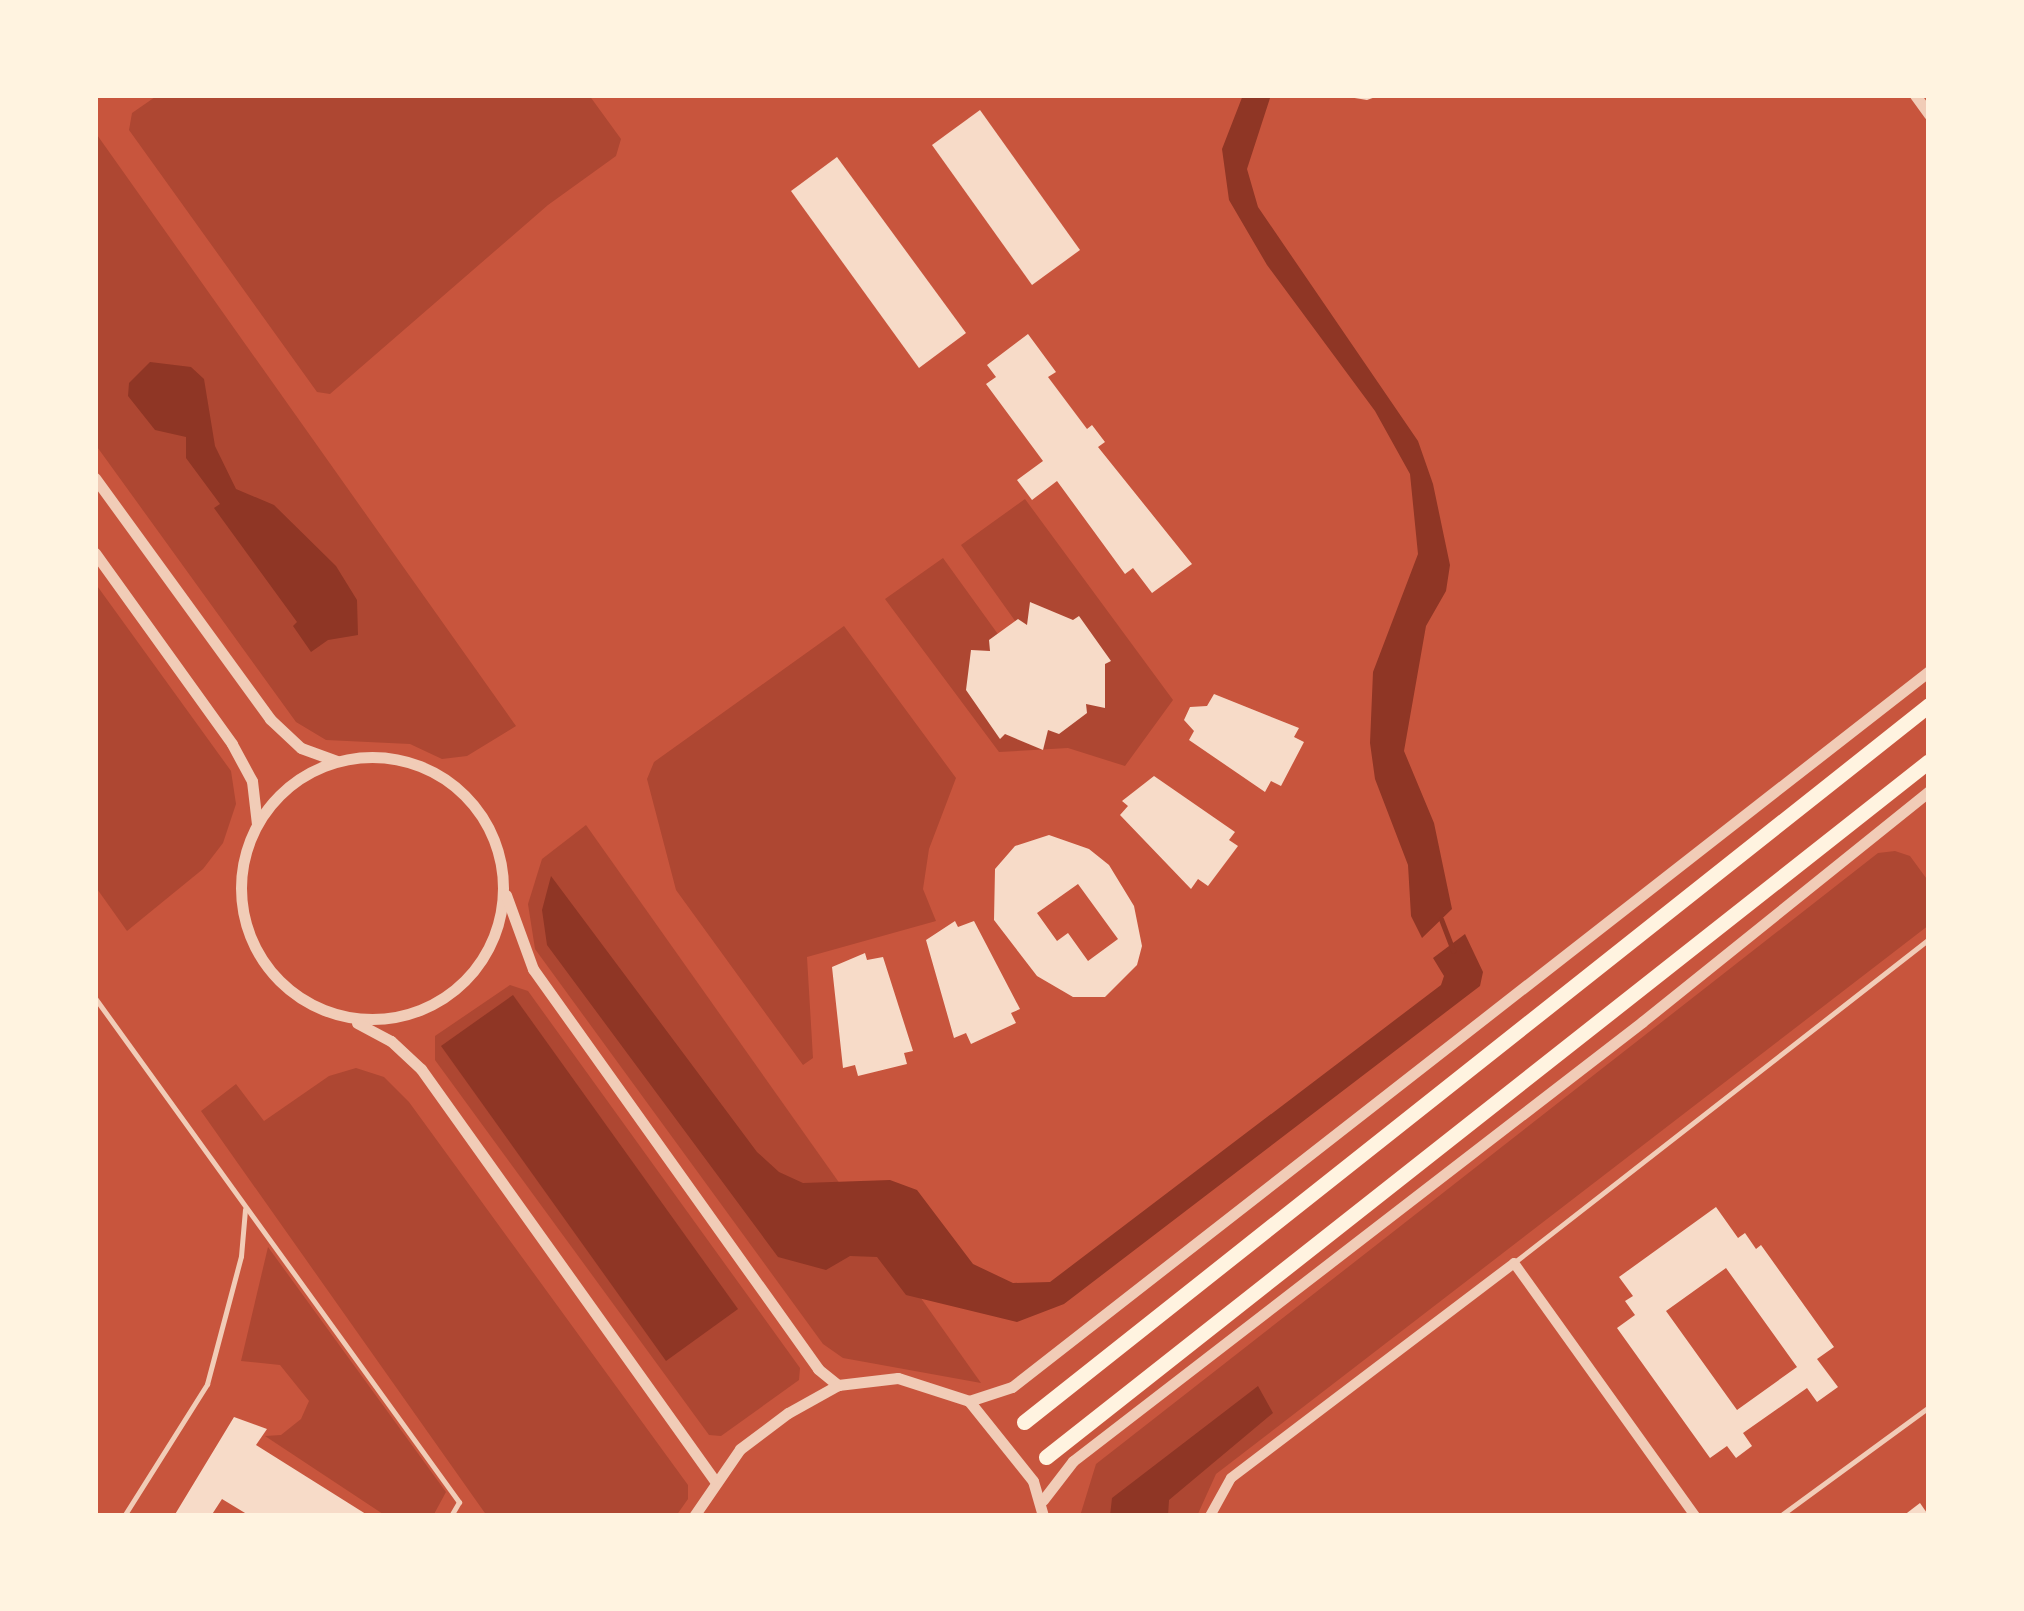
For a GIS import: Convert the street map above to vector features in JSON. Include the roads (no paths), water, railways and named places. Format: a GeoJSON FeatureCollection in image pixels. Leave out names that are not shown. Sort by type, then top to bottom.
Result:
{"type":"FeatureCollection","features":[{"type":"Feature","properties":{"kind":"main road"},"geometry":{"type":"LineString","coordinates":[[1024,1422],[1929,705]]}},
{"type":"Feature","properties":{"kind":"main road"},"geometry":{"type":"LineString","coordinates":[[1046,1456],[1929,761]]}},
{"type":"Feature","properties":{"kind":"street"},"geometry":{"type":"LineString","coordinates":[[1915,95],[1929,114]]}},
{"type":"Feature","properties":{"kind":"street"},"geometry":{"type":"LineString","coordinates":[[95,478],[270,720],[301,748],[337,762],[407,761],[456,787],[493,835],[505,894],[534,969],[818,1369],[838,1384]]}},
{"type":"Feature","properties":{"kind":"street"},"geometry":{"type":"LineString","coordinates":[[95,553],[232,744],[252,780],[257,825]]}},
{"type":"Feature","properties":{"kind":"street"},"geometry":{"type":"LineString","coordinates":[[969,1401],[1012,1386],[1929,672]]}},
{"type":"Feature","properties":{"kind":"street"},"geometry":{"type":"LineString","coordinates":[[337,762],[280,793],[257,825],[241,876],[249,935],[284,986],[392,1041],[421,1069],[714,1481]]}},
{"type":"Feature","properties":{"kind":"street"},"geometry":{"type":"LineString","coordinates":[[1043,1516],[1043,1500],[1072,1461],[1642,1022],[1929,791]]}},
{"type":"Feature","properties":{"kind":"street"},"geometry":{"type":"LineString","coordinates":[[340,1014],[385,1020],[429,1008],[456,991],[478,968],[498,930],[505,894]]}},
{"type":"Feature","properties":{"kind":"street"},"geometry":{"type":"LineString","coordinates":[[1210,1516],[1231,1478],[1514,1263],[1695,1516]]}},
{"type":"Feature","properties":{"kind":"street"},"geometry":{"type":"LineString","coordinates":[[694,1516],[714,1481],[765,1428],[838,1384],[898,1378],[969,1401],[1043,1500]]}},
{"type":"Feature","properties":{"kind":"lane"},"geometry":{"type":"LineString","coordinates":[[1514,1263],[1929,939]]}},
{"type":"Feature","properties":{"kind":"lane"},"geometry":{"type":"LineString","coordinates":[[95,998],[459,1502],[451,1516]]}},
{"type":"Feature","properties":{"kind":"lane"},"geometry":{"type":"LineString","coordinates":[[124,1516],[207,1384],[241,1256],[245,1206]]}},
{"type":"Feature","properties":{"kind":"lane"},"geometry":{"type":"LineString","coordinates":[[1780,1516],[1929,1407]]}},
{"type":"Feature","properties":{"kind":"waterway"},"geometry":{"type":"LineString","coordinates":[[1441,919],[1453,951]]}}]}
